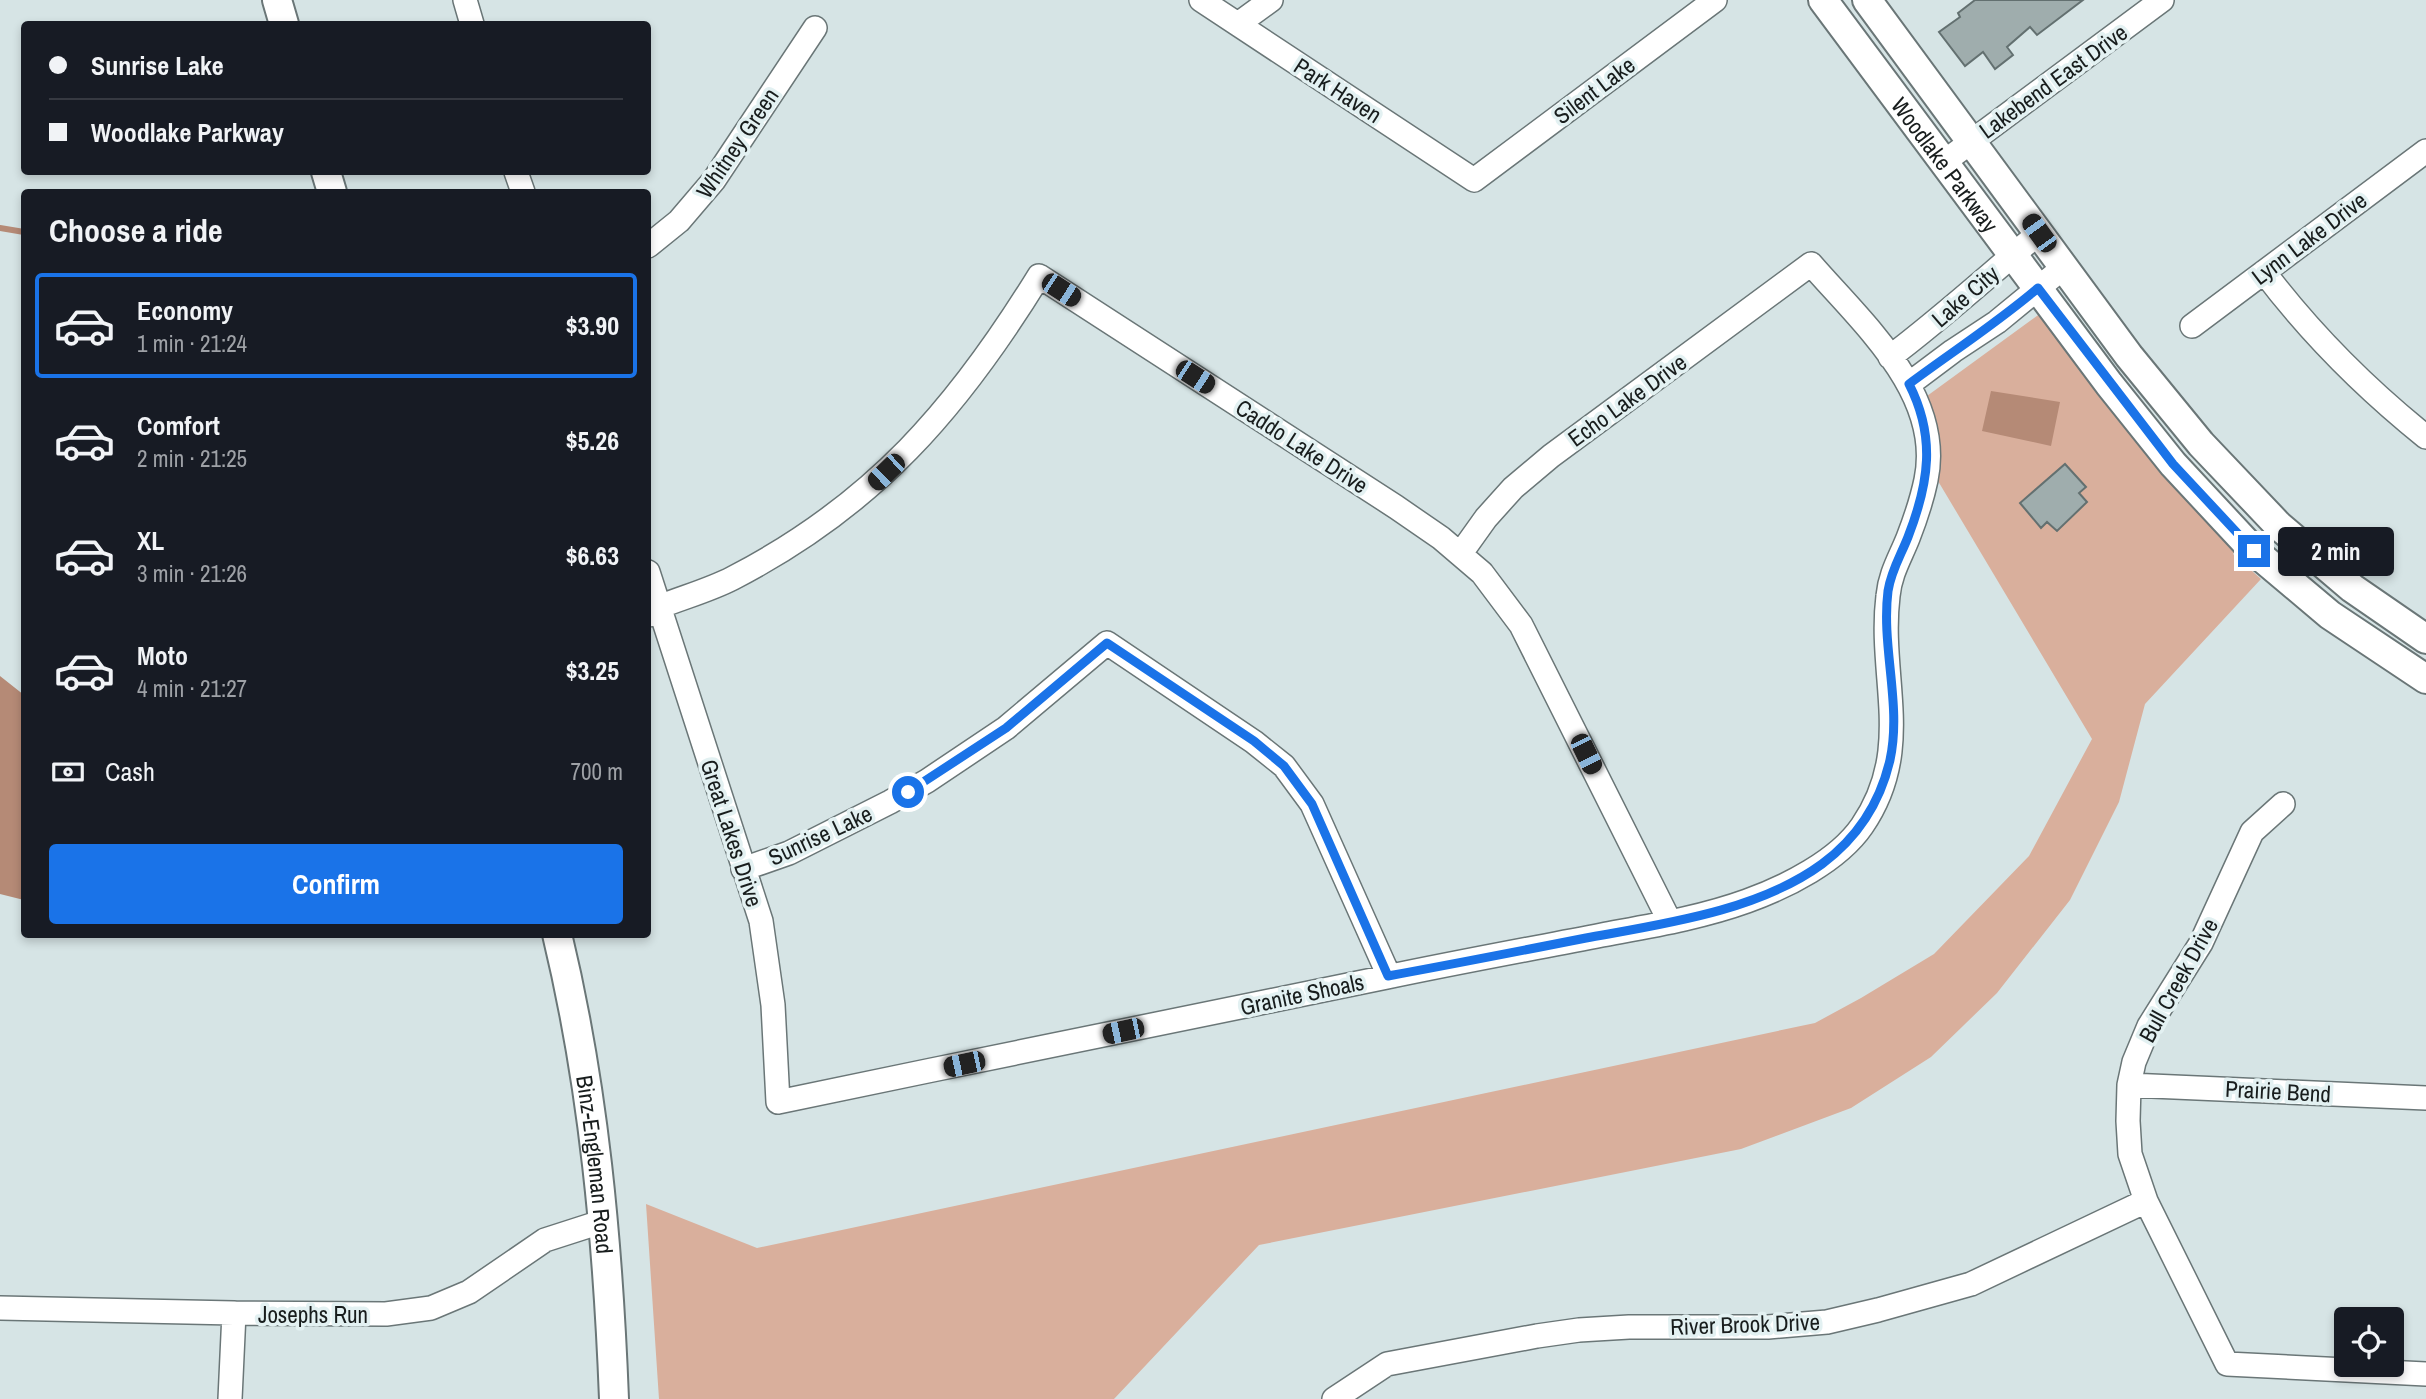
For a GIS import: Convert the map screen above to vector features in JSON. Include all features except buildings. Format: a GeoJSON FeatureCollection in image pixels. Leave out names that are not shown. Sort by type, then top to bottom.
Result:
{"type":"FeatureCollection","features":[{"type":"Feature","properties":{"kind":"street"},"geometry":{"type":"LineString","coordinates":[[277,0],[283,21]]}},
{"type":"Feature","properties":{"kind":"street"},"geometry":{"type":"LineString","coordinates":[[465,0],[471,21]]}},
{"type":"Feature","properties":{"kind":"street","name":"Park Haven"},"geometry":{"type":"LineString","coordinates":[[1201,0],[1474,180]]}},
{"type":"Feature","properties":{"kind":"street"},"geometry":{"type":"LineString","coordinates":[[1238,24],[1271,0]]}},
{"type":"Feature","properties":{"kind":"street","name":"Silent Lake"},"geometry":{"type":"LineString","coordinates":[[1474,180],[1715,0]]}},
{"type":"Feature","properties":{"kind":"street","name":"Woodlake Parkway"},"geometry":{"type":"LineString","coordinates":[[1823,0],[2173,464],[2254,551],[2330,615],[2426,679]]}},
{"type":"Feature","properties":{"kind":"street","name":"Woodlake Parkway"},"geometry":{"type":"LineString","coordinates":[[1867,0],[2129,356],[2193,434],[2280,526],[2352,588],[2426,639]]}},
{"type":"Feature","properties":{"kind":"street","name":"Lakebend East Drive"},"geometry":{"type":"LineString","coordinates":[[1944,162],[2162,0]]}},
{"type":"Feature","properties":{"kind":"street","name":"Whitney Green"},"geometry":{"type":"LineString","coordinates":[[651,244],[679,221],[706,191],[815,27]]}},
{"type":"Feature","properties":{"kind":"street","name":"Lynn Lake Drive"},"geometry":{"type":"LineString","coordinates":[[2192,326],[2426,151]]}},
{"type":"Feature","properties":{"kind":"street","name":"Lake City"},"geometry":{"type":"LineString","coordinates":[[1890,357],[1932,325],[2039,233]]}},
{"type":"Feature","properties":{"kind":"street","name":"Granite Shoals"},"geometry":{"type":"LineString","coordinates":[[778,1102],[1388,976],[1670,922],[1743,903],[1787,886],[1823,864],[1861,829],[1878,797],[1890,760],[1893,713],[1886,634],[1889,589],[1927,477],[1928,445],[1925,423],[1909,384],[1890,357],[1811,264]]}},
{"type":"Feature","properties":{"kind":"street","name":"Echo Lake Drive"},"geometry":{"type":"LineString","coordinates":[[1461,554],[1486,518],[1513,488],[1551,456],[1811,264]]}},
{"type":"Feature","properties":{"kind":"street","name":"Lake City"},"geometry":{"type":"LineString","coordinates":[[1909,384],[1983,331],[2064,267]]}},
{"type":"Feature","properties":{"kind":"street"},"geometry":{"type":"LineString","coordinates":[[2264,272],[2290,307],[2352,373],[2383,403],[2426,437]]}},
{"type":"Feature","properties":{"kind":"street","name":"Caddo Lake Drive"},"geometry":{"type":"LineString","coordinates":[[651,609],[732,579],[828,522],[871,486],[915,444],[949,406],[1003,334],[1039,276],[1396,507],[1461,554],[1482,573],[1521,625],[1670,922]]}},
{"type":"Feature","properties":{"kind":"street"},"geometry":{"type":"LineString","coordinates":[[1959,300],[1983,331]]}},
{"type":"Feature","properties":{"kind":"street","name":"Great Lakes Drive"},"geometry":{"type":"LineString","coordinates":[[651,609],[761,921],[768,954],[778,1102]]}},
{"type":"Feature","properties":{"kind":"street","name":"Sunrise Lake"},"geometry":{"type":"LineString","coordinates":[[743,869],[789,853],[927,781],[1006,728],[1107,643],[1254,741],[1284,766],[1312,804],[1388,976]]}},
{"type":"Feature","properties":{"kind":"street","name":"Bull Creek Drive"},"geometry":{"type":"LineString","coordinates":[[2283,804],[2252,832],[2218,911],[2149,1026],[2134,1062],[2129,1085],[2130,1154],[2146,1201],[2227,1364],[2426,1374]]}},
{"type":"Feature","properties":{"kind":"street","name":"Binz-Engleman Road"},"geometry":{"type":"LineString","coordinates":[[558,938],[572,996],[585,1070],[604,1221],[614,1399]]}},
{"type":"Feature","properties":{"kind":"street","name":"Prairie Bend"},"geometry":{"type":"LineString","coordinates":[[2129,1085],[2426,1098]]}},
{"type":"Feature","properties":{"kind":"street","name":"River Brook Drive"},"geometry":{"type":"LineString","coordinates":[[1334,1399],[1387,1364],[1537,1336],[1629,1327],[1768,1327],[1828,1322],[1878,1310],[1972,1284],[2146,1201]]}},
{"type":"Feature","properties":{"kind":"street","name":"Josephs Run"},"geometry":{"type":"LineString","coordinates":[[0,1308],[386,1314],[431,1308],[469,1292],[545,1240],[604,1221]]}},
{"type":"Feature","properties":{"kind":"street"},"geometry":{"type":"LineString","coordinates":[[230,1399],[233,1313]]}},
{"type":"Feature","properties":{"kind":"shaded area"},"geometry":{"type":"Polygon","coordinates":[[[2041,313],[2238,548],[2233,554],[2261,579],[2145,704],[2119,802],[2070,900],[1997,993],[1931,1057],[1851,1108],[1741,1149],[1259,1245],[1114,1399],[659,1399],[646,1204],[757,1248],[1815,1023],[1934,954],[2029,856],[2092,739],[1938,481],[1936,430],[1927,396],[2041,313]]]}},
{"type":"Feature","properties":{"kind":"shaded area"},"geometry":{"type":"Polygon","coordinates":[[[1991,391],[2060,402],[2051,446],[1982,431],[1991,391]]]}},
{"type":"Feature","properties":{"kind":"shaded area"},"geometry":{"type":"Polygon","coordinates":[[[0,676],[21,693],[21,899],[0,894],[0,676]]]}},
{"type":"Feature","properties":{"kind":"waterway"},"geometry":{"type":"LineString","coordinates":[[0,228],[21,232]]}},
{"type":"Feature","properties":{"kind":"route"},"geometry":{"type":"LineString","coordinates":[[908,792],[1006,728],[1107,643],[1254,741],[1284,766],[1312,804],[1388,976],[1670,922],[1743,903],[1787,886],[1823,864],[1861,829],[1878,797],[1890,760],[1893,713],[1886,608],[1893,572],[1909,535],[1927,477],[1928,445],[1925,423],[1918,400],[1909,384],[1997,322],[2038,288],[2173,464],[2254,551]]}}]}
